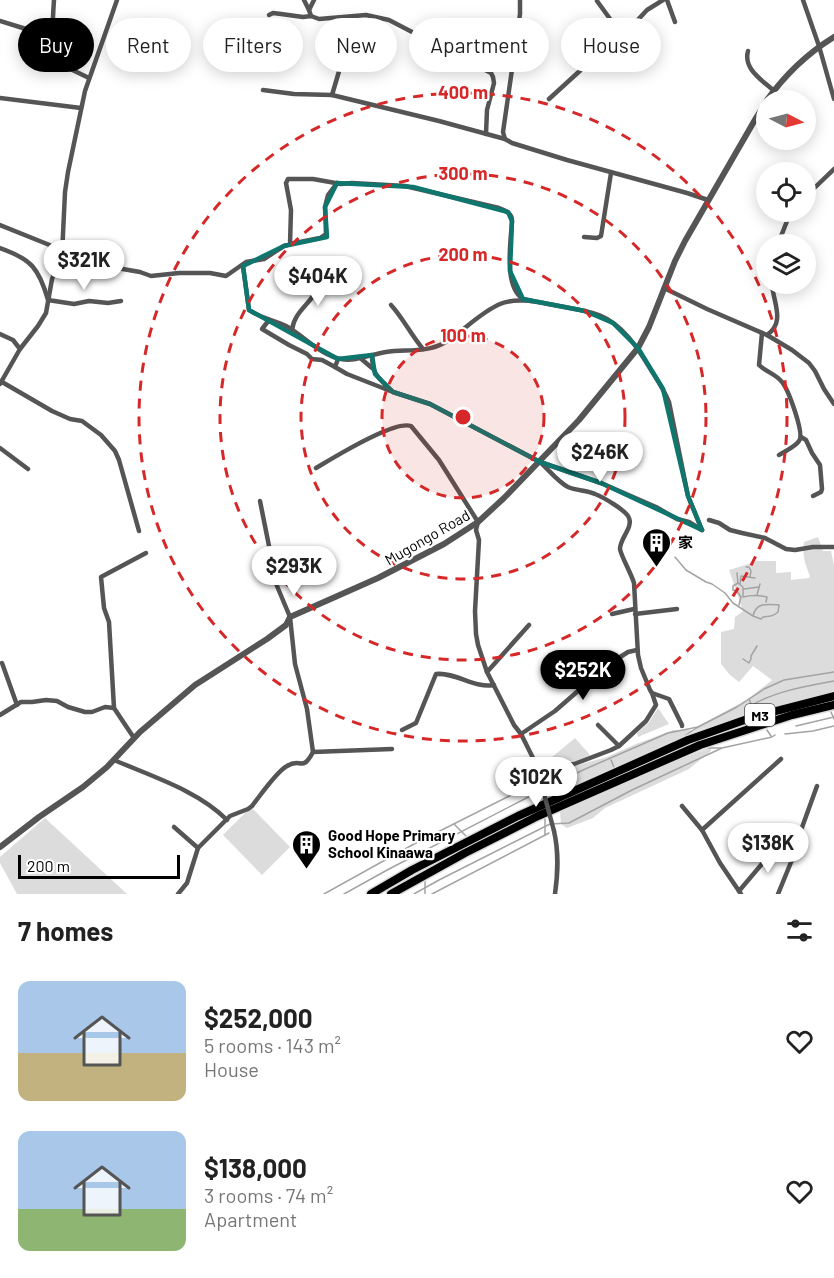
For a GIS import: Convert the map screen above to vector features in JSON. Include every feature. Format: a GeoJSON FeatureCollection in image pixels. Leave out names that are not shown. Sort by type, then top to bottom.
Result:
{"type":"FeatureCollection","features":[{"type":"Feature","properties":{"kind":"highway","name":"M3"},"geometry":{"type":"LineString","coordinates":[[371,894],[412,870],[519,816],[688,740],[753,717],[834,696]]}},
{"type":"Feature","properties":{"kind":"highway","name":"M3"},"geometry":{"type":"LineString","coordinates":[[391,894],[538,816],[700,745],[792,715],[834,705]]}},
{"type":"Feature","properties":{"kind":"street"},"geometry":{"type":"LineString","coordinates":[[53,18],[54,0]]}},
{"type":"Feature","properties":{"kind":"street"},"geometry":{"type":"LineString","coordinates":[[117,0],[89,78],[81,108],[66,182],[62,250],[52,279],[46,313],[20,350],[1,383],[52,411],[82,421],[101,435],[115,451],[119,460],[139,531]]}},
{"type":"Feature","properties":{"kind":"street"},"geometry":{"type":"LineString","coordinates":[[304,0],[311,16]]}},
{"type":"Feature","properties":{"kind":"street"},"geometry":{"type":"LineString","coordinates":[[309,10],[314,0]]}},
{"type":"Feature","properties":{"kind":"street"},"geometry":{"type":"LineString","coordinates":[[505,139],[503,132],[520,0]]}},
{"type":"Feature","properties":{"kind":"street"},"geometry":{"type":"LineString","coordinates":[[648,0],[653,6]]}},
{"type":"Feature","properties":{"kind":"street"},"geometry":{"type":"LineString","coordinates":[[640,18],[653,6],[665,0],[675,22]]}},
{"type":"Feature","properties":{"kind":"street"},"geometry":{"type":"LineString","coordinates":[[803,0],[834,99]]}},
{"type":"Feature","properties":{"kind":"street"},"geometry":{"type":"LineString","coordinates":[[597,1],[609,18]]}},
{"type":"Feature","properties":{"kind":"street"},"geometry":{"type":"LineString","coordinates":[[269,15],[273,13],[311,16],[320,19],[366,15],[389,20],[490,73],[494,83],[487,110],[486,134]]}},
{"type":"Feature","properties":{"kind":"street"},"geometry":{"type":"LineString","coordinates":[[0,21],[18,27]]}},
{"type":"Feature","properties":{"kind":"street","name":"Mugongo Road"},"geometry":{"type":"LineString","coordinates":[[775,90],[819,46],[834,37]]}},
{"type":"Feature","properties":{"kind":"street"},"geometry":{"type":"LineString","coordinates":[[748,51],[746,58],[748,66],[773,90]]}},
{"type":"Feature","properties":{"kind":"street"},"geometry":{"type":"LineString","coordinates":[[78,72],[89,78]]}},
{"type":"Feature","properties":{"kind":"street"},"geometry":{"type":"LineString","coordinates":[[332,95],[339,72]]}},
{"type":"Feature","properties":{"kind":"street"},"geometry":{"type":"LineString","coordinates":[[549,99],[579,72]]}},
{"type":"Feature","properties":{"kind":"street"},"geometry":{"type":"LineString","coordinates":[[263,90],[332,95],[440,121],[505,139],[538,152],[708,200]]}},
{"type":"Feature","properties":{"kind":"street"},"geometry":{"type":"LineString","coordinates":[[0,98],[81,108]]}},
{"type":"Feature","properties":{"kind":"street","name":"Mugongo Road"},"geometry":{"type":"LineString","coordinates":[[0,847],[83,787],[114,760],[134,738],[195,685],[267,639],[286,625],[290,617],[378,578],[451,540],[478,522],[504,498],[598,399],[638,348],[685,241],[756,118]]}},
{"type":"Feature","properties":{"kind":"street"},"geometry":{"type":"LineString","coordinates":[[816,186],[834,169]]}},
{"type":"Feature","properties":{"kind":"street"},"geometry":{"type":"LineString","coordinates":[[584,237],[601,236],[611,173]]}},
{"type":"Feature","properties":{"kind":"street"},"geometry":{"type":"LineString","coordinates":[[269,320],[262,329],[312,359],[322,360],[347,374],[430,404],[540,462],[592,480],[656,507],[677,519],[690,522],[702,530],[688,496],[669,402],[638,348],[624,332],[600,316],[523,299],[511,278],[512,218],[508,212],[413,187],[295,178],[286,180],[291,210],[290,244]]}},
{"type":"Feature","properties":{"kind":"street"},"geometry":{"type":"LineString","coordinates":[[0,225],[84,261],[151,276],[179,273],[210,273],[226,276],[246,262],[266,258],[290,244],[320,238],[327,234],[326,201],[337,183]]}},
{"type":"Feature","properties":{"kind":"street"},"geometry":{"type":"LineString","coordinates":[[0,248],[30,262],[42,279],[48,300]]}},
{"type":"Feature","properties":{"kind":"street"},"geometry":{"type":"LineString","coordinates":[[243,266],[249,310],[283,324],[322,351],[338,359],[423,349],[445,342],[501,303],[532,301]]}},
{"type":"Feature","properties":{"kind":"street"},"geometry":{"type":"LineString","coordinates":[[42,279],[52,279]]}},
{"type":"Feature","properties":{"kind":"street"},"geometry":{"type":"LineString","coordinates":[[292,330],[300,311],[317,291],[322,279]]}},
{"type":"Feature","properties":{"kind":"street"},"geometry":{"type":"LineString","coordinates":[[664,288],[765,334],[792,351],[808,363],[834,404]]}},
{"type":"Feature","properties":{"kind":"street"},"geometry":{"type":"LineString","coordinates":[[765,334],[773,331],[778,317],[774,294]]}},
{"type":"Feature","properties":{"kind":"street"},"geometry":{"type":"LineString","coordinates":[[48,300],[74,304],[89,301],[101,303],[121,301]]}},
{"type":"Feature","properties":{"kind":"street"},"geometry":{"type":"LineString","coordinates":[[391,304],[423,349]]}},
{"type":"Feature","properties":{"kind":"street"},"geometry":{"type":"LineString","coordinates":[[765,334],[759,365],[775,375],[786,388],[801,437],[806,440],[820,465],[822,489],[813,496]]}},
{"type":"Feature","properties":{"kind":"street"},"geometry":{"type":"LineString","coordinates":[[0,335],[20,350]]}},
{"type":"Feature","properties":{"kind":"street"},"geometry":{"type":"LineString","coordinates":[[372,355],[372,368]]}},
{"type":"Feature","properties":{"kind":"street"},"geometry":{"type":"LineString","coordinates":[[359,357],[393,392]]}},
{"type":"Feature","properties":{"kind":"street"},"geometry":{"type":"LineString","coordinates":[[335,367],[338,359]]}},
{"type":"Feature","properties":{"kind":"street"},"geometry":{"type":"LineString","coordinates":[[368,382],[375,374]]}},
{"type":"Feature","properties":{"kind":"street"},"geometry":{"type":"LineString","coordinates":[[316,468],[357,444],[406,424],[439,460],[478,522],[476,530],[479,540],[476,591],[478,645],[487,672],[534,760],[540,779],[557,845],[555,894]]}},
{"type":"Feature","properties":{"kind":"street"},"geometry":{"type":"LineString","coordinates":[[779,454],[797,444],[801,437]]}},
{"type":"Feature","properties":{"kind":"street"},"geometry":{"type":"LineString","coordinates":[[0,448],[28,469]]}},
{"type":"Feature","properties":{"kind":"street"},"geometry":{"type":"LineString","coordinates":[[534,760],[562,765],[574,764],[611,750],[619,746],[646,721],[656,705],[641,668],[637,650],[634,583],[620,549],[630,519],[627,514],[606,499],[596,494],[570,488],[562,483],[540,462]]}},
{"type":"Feature","properties":{"kind":"street"},"geometry":{"type":"LineString","coordinates":[[178,894],[187,883],[198,848],[233,815],[252,807],[283,768],[291,763],[303,765],[308,762],[313,752],[307,709],[295,664],[290,617],[277,586],[260,501]]}},
{"type":"Feature","properties":{"kind":"street"},"geometry":{"type":"LineString","coordinates":[[709,520],[730,530],[765,538],[786,549],[834,547]]}},
{"type":"Feature","properties":{"kind":"street"},"geometry":{"type":"LineString","coordinates":[[134,738],[114,708],[109,622],[104,608],[101,577],[146,553]]}},
{"type":"Feature","properties":{"kind":"street"},"geometry":{"type":"LineString","coordinates":[[612,614],[678,609]]}},
{"type":"Feature","properties":{"kind":"street"},"geometry":{"type":"LineString","coordinates":[[487,672],[529,625]]}},
{"type":"Feature","properties":{"kind":"street"},"geometry":{"type":"LineString","coordinates":[[521,734],[595,680],[606,666],[628,652],[637,650]]}},
{"type":"Feature","properties":{"kind":"street"},"geometry":{"type":"LineString","coordinates":[[2,663],[17,705]]}},
{"type":"Feature","properties":{"kind":"street"},"geometry":{"type":"LineString","coordinates":[[402,730],[416,723],[436,674],[453,676],[488,686],[494,685]]}},
{"type":"Feature","properties":{"kind":"street"},"geometry":{"type":"LineString","coordinates":[[652,693],[669,699],[682,726]]}},
{"type":"Feature","properties":{"kind":"street"},"geometry":{"type":"LineString","coordinates":[[0,715],[21,702],[51,700],[85,712],[105,707],[114,708]]}},
{"type":"Feature","properties":{"kind":"street"},"geometry":{"type":"LineString","coordinates":[[598,725],[619,746]]}},
{"type":"Feature","properties":{"kind":"street"},"geometry":{"type":"LineString","coordinates":[[313,752],[392,749]]}},
{"type":"Feature","properties":{"kind":"street"},"geometry":{"type":"LineString","coordinates":[[702,830],[781,759]]}},
{"type":"Feature","properties":{"kind":"street"},"geometry":{"type":"LineString","coordinates":[[114,760],[196,797],[220,812],[227,820]]}},
{"type":"Feature","properties":{"kind":"street"},"geometry":{"type":"LineString","coordinates":[[540,779],[562,765]]}},
{"type":"Feature","properties":{"kind":"street"},"geometry":{"type":"LineString","coordinates":[[778,894],[796,850],[817,786]]}},
{"type":"Feature","properties":{"kind":"street"},"geometry":{"type":"LineString","coordinates":[[682,806],[702,830],[740,893],[777,843]]}},
{"type":"Feature","properties":{"kind":"street"},"geometry":{"type":"LineString","coordinates":[[174,827],[198,848]]}},
{"type":"Feature","properties":{"kind":"highlighted area"},"geometry":{"type":"Polygon","coordinates":[[[337,183],[413,187],[508,212],[512,221],[510,271],[523,299],[585,311],[613,323],[638,348],[663,389],[688,496],[702,530],[601,483],[540,462],[430,404],[393,392],[375,374],[372,355],[338,359],[249,310],[243,266],[284,246],[327,237],[325,207],[337,183]]]}},
{"type":"Feature","properties":{"kind":"shaded area"},"geometry":{"type":"Polygon","coordinates":[[[818,537],[823,551],[831,551],[834,565],[834,691],[753,712],[693,732],[700,725],[748,699],[772,680],[753,666],[739,682],[721,664],[721,632],[734,629],[735,617],[743,611],[729,570],[758,561],[776,561],[776,573],[791,572],[791,580],[809,578],[805,563],[804,542],[818,537]]]}},
{"type":"Feature","properties":{"kind":"shaded area"},"geometry":{"type":"Polygon","coordinates":[[[658,708],[669,724],[638,737],[637,733],[649,722],[658,708]]]}},
{"type":"Feature","properties":{"kind":"shaded area"},"geometry":{"type":"Polygon","coordinates":[[[673,730],[693,732],[557,793],[551,788],[551,780],[567,768],[607,757],[673,730]]]}},
{"type":"Feature","properties":{"kind":"shaded area"},"geometry":{"type":"Polygon","coordinates":[[[575,738],[590,755],[570,761],[551,758],[575,738]]]}},
{"type":"Feature","properties":{"kind":"shaded area"},"geometry":{"type":"Polygon","coordinates":[[[711,747],[711,751],[689,769],[605,808],[593,818],[567,828],[561,824],[560,811],[711,747]]]}},
{"type":"Feature","properties":{"kind":"shaded area"},"geometry":{"type":"Polygon","coordinates":[[[251,807],[290,847],[262,875],[223,835],[251,807]]]}},
{"type":"Feature","properties":{"kind":"shaded area"},"geometry":{"type":"Polygon","coordinates":[[[45,818],[127,894],[17,894],[0,863],[0,857],[45,818]]]}},
{"type":"Feature","properties":{"kind":"waterway"},"geometry":{"type":"LineString","coordinates":[[675,557],[686,570],[712,584],[725,593],[733,603],[753,616],[761,619],[772,616],[778,612],[779,605],[760,606],[753,616]]}},
{"type":"Feature","properties":{"kind":"waterway"},"geometry":{"type":"LineString","coordinates":[[746,567],[749,567],[751,571],[750,577]]}},
{"type":"Feature","properties":{"kind":"waterway"},"geometry":{"type":"LineString","coordinates":[[737,573],[738,583],[733,586],[733,590],[737,591],[741,597],[739,605]]}},
{"type":"Feature","properties":{"kind":"waterway"},"geometry":{"type":"LineString","coordinates":[[740,584],[741,576],[755,578]]}},
{"type":"Feature","properties":{"kind":"waterway"},"geometry":{"type":"LineString","coordinates":[[738,583],[743,587],[743,597],[764,596],[767,597],[766,602]]}},
{"type":"Feature","properties":{"kind":"waterway"},"geometry":{"type":"LineString","coordinates":[[757,595],[760,584]]}},
{"type":"Feature","properties":{"kind":"waterway"},"geometry":{"type":"LineString","coordinates":[[744,589],[759,587]]}},
{"type":"Feature","properties":{"kind":"waterway"},"geometry":{"type":"LineString","coordinates":[[743,659],[749,663],[757,646]]}},
{"type":"Feature","properties":{"kind":"waterway"},"geometry":{"type":"LineString","coordinates":[[686,735],[764,689],[784,680],[834,672]]}},
{"type":"Feature","properties":{"kind":"waterway"},"geometry":{"type":"LineString","coordinates":[[752,705],[781,693],[834,681]]}},
{"type":"Feature","properties":{"kind":"waterway"},"geometry":{"type":"LineString","coordinates":[[749,699],[753,709]]}},
{"type":"Feature","properties":{"kind":"waterway"},"geometry":{"type":"LineString","coordinates":[[831,712],[834,719]]}},
{"type":"Feature","properties":{"kind":"waterway"},"geometry":{"type":"LineString","coordinates":[[796,726],[834,717]]}},
{"type":"Feature","properties":{"kind":"waterway"},"geometry":{"type":"LineString","coordinates":[[785,734],[834,726]]}},
{"type":"Feature","properties":{"kind":"waterway"},"geometry":{"type":"LineString","coordinates":[[344,894],[583,770],[668,733],[698,727]]}},
{"type":"Feature","properties":{"kind":"waterway"},"geometry":{"type":"LineString","coordinates":[[767,730],[771,736]]}},
{"type":"Feature","properties":{"kind":"waterway"},"geometry":{"type":"LineString","coordinates":[[414,894],[550,824],[569,823],[632,790],[722,748],[775,735]]}},
{"type":"Feature","properties":{"kind":"waterway"},"geometry":{"type":"LineString","coordinates":[[708,748],[721,748]]}},
{"type":"Feature","properties":{"kind":"waterway"},"geometry":{"type":"LineString","coordinates":[[611,760],[614,767]]}},
{"type":"Feature","properties":{"kind":"waterway"},"geometry":{"type":"LineString","coordinates":[[324,894],[414,844],[521,790]]}},
{"type":"Feature","properties":{"kind":"waterway"},"geometry":{"type":"LineString","coordinates":[[535,793],[541,799]]}},
{"type":"Feature","properties":{"kind":"waterway"},"geometry":{"type":"LineString","coordinates":[[545,818],[545,835]]}},
{"type":"Feature","properties":{"kind":"waterway"},"geometry":{"type":"LineString","coordinates":[[454,824],[466,836]]}},
{"type":"Feature","properties":{"kind":"waterway"},"geometry":{"type":"LineString","coordinates":[[432,894],[549,833]]}},
{"type":"Feature","properties":{"kind":"waterway"},"geometry":{"type":"LineString","coordinates":[[425,879],[425,894]]}},
{"type":"Feature","properties":{"kind":"place","name":"家"},"geometry":{"type":"Point","coordinates":[657,568]}},
{"type":"Feature","properties":{"kind":"place","name":"Good Hope Primary School Kinaawa"},"geometry":{"type":"Point","coordinates":[307,870]}}]}
